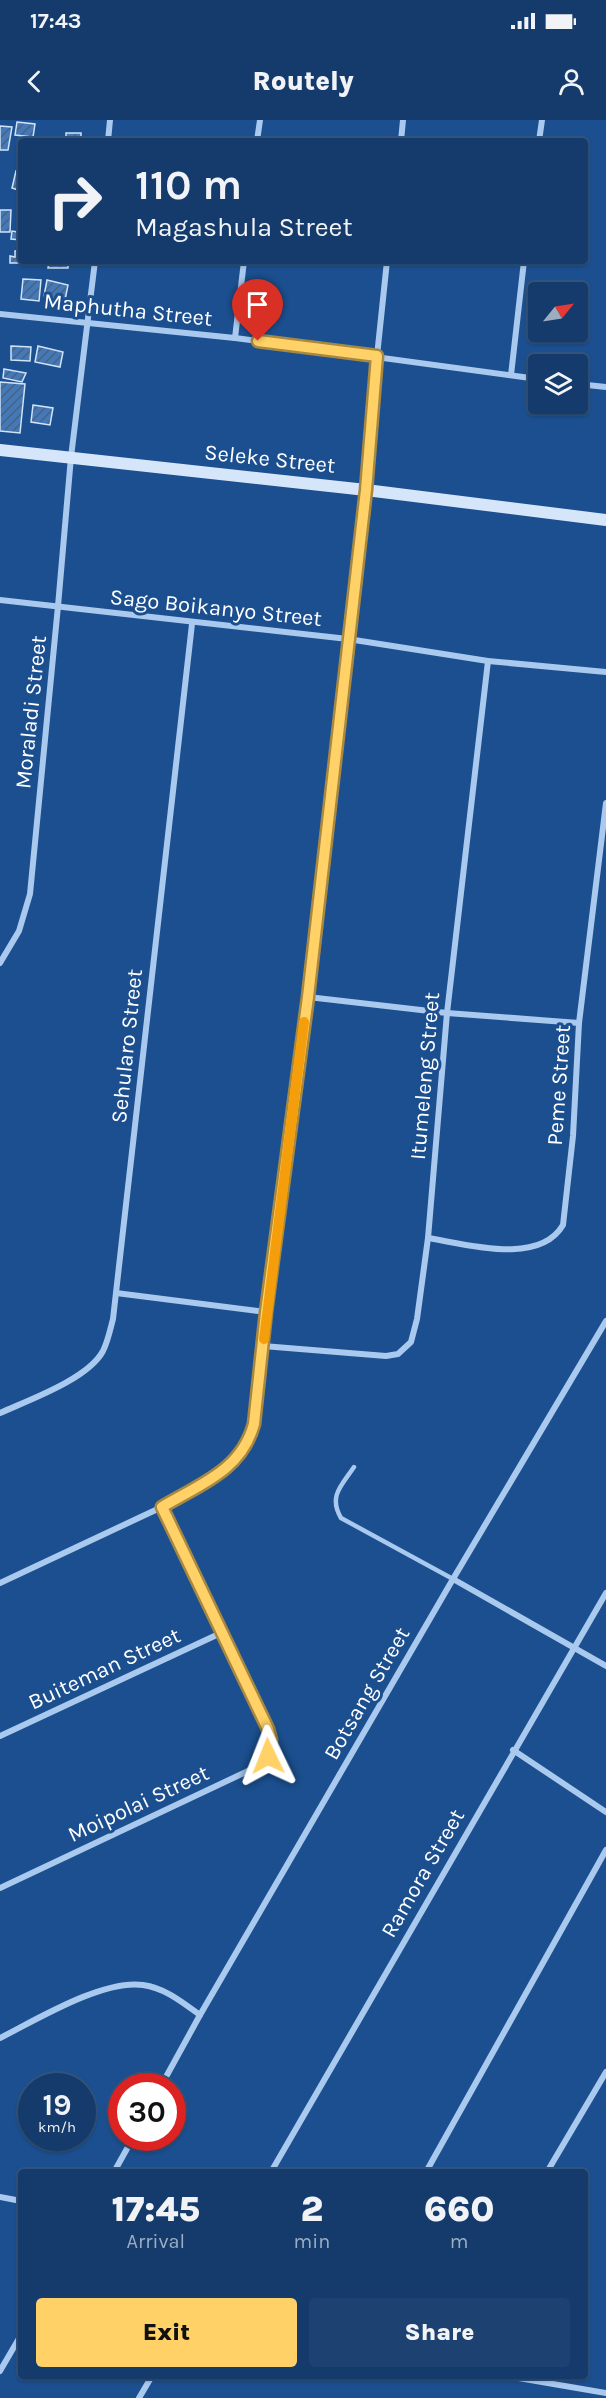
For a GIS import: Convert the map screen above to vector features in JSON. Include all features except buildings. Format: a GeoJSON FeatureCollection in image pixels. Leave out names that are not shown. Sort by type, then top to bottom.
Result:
{"type":"FeatureCollection","features":[{"type":"Feature","properties":{"kind":"street"},"geometry":{"type":"LineString","coordinates":[[108,138],[110,120]]}},
{"type":"Feature","properties":{"kind":"street"},"geometry":{"type":"LineString","coordinates":[[257,138],[260,120]]}},
{"type":"Feature","properties":{"kind":"street"},"geometry":{"type":"LineString","coordinates":[[401,138],[403,120]]}},
{"type":"Feature","properties":{"kind":"street"},"geometry":{"type":"LineString","coordinates":[[539,138],[542,120]]}},
{"type":"Feature","properties":{"kind":"street","name":"Moraladi Street"},"geometry":{"type":"LineString","coordinates":[[0,963],[19,931],[30,894],[71,457],[94,264]]}},
{"type":"Feature","properties":{"kind":"street"},"geometry":{"type":"LineString","coordinates":[[235,338],[243,264]]}},
{"type":"Feature","properties":{"kind":"street"},"geometry":{"type":"LineString","coordinates":[[0,1583],[162,1507],[221,1473],[242,1453],[250,1440],[254,1424],[266,1312],[308,997],[366,490],[387,264]]}},
{"type":"Feature","properties":{"kind":"street"},"geometry":{"type":"LineString","coordinates":[[510,375],[524,264]]}},
{"type":"Feature","properties":{"kind":"street","name":"Maphutha Street"},"geometry":{"type":"LineString","coordinates":[[0,314],[235,338],[528,378]]}},
{"type":"Feature","properties":{"kind":"street"},"geometry":{"type":"LineString","coordinates":[[588,385],[606,387]]}},
{"type":"Feature","properties":{"kind":"street","name":"Seleke Street"},"geometry":{"type":"LineString","coordinates":[[0,450],[366,490],[606,520]]}},
{"type":"Feature","properties":{"kind":"street","name":"Sago Boikanyo Street"},"geometry":{"type":"LineString","coordinates":[[0,600],[192,624],[348,639],[488,661],[606,672]]}},
{"type":"Feature","properties":{"kind":"street","name":"Sehularo Street"},"geometry":{"type":"LineString","coordinates":[[0,1413],[56,1387],[84,1370],[102,1352],[108,1338],[116,1293],[192,624]]}},
{"type":"Feature","properties":{"kind":"street","name":"Itumeleng Street"},"geometry":{"type":"LineString","coordinates":[[263,1346],[372,1356],[398,1354],[411,1342],[414,1334],[428,1238],[447,1013],[488,661]]}},
{"type":"Feature","properties":{"kind":"street","name":"Peme Street"},"geometry":{"type":"LineString","coordinates":[[428,1238],[490,1248],[522,1250],[539,1246],[558,1233],[563,1225],[569,1182],[579,1023],[606,803]]}},
{"type":"Feature","properties":{"kind":"street"},"geometry":{"type":"LineString","coordinates":[[308,997],[447,1013],[579,1023]]}},
{"type":"Feature","properties":{"kind":"street"},"geometry":{"type":"LineString","coordinates":[[116,1293],[266,1312]]}},
{"type":"Feature","properties":{"kind":"street","name":"Botsang Street"},"geometry":{"type":"LineString","coordinates":[[168,2073],[453,1579],[606,1321]]}},
{"type":"Feature","properties":{"kind":"street","name":"Moipolai Street"},"geometry":{"type":"LineString","coordinates":[[0,1888],[248,1771],[268,1756],[271,1740],[268,1729],[162,1507]]}},
{"type":"Feature","properties":{"kind":"street"},"geometry":{"type":"LineString","coordinates":[[453,1579],[606,1666]]}},
{"type":"Feature","properties":{"kind":"street","name":"Ramora Street"},"geometry":{"type":"LineString","coordinates":[[273,2169],[513,1750],[606,1593]]}},
{"type":"Feature","properties":{"kind":"street","name":"Buiteman Street"},"geometry":{"type":"LineString","coordinates":[[0,1736],[223,1632]]}},
{"type":"Feature","properties":{"kind":"street"},"geometry":{"type":"LineString","coordinates":[[513,1750],[606,1812]]}},
{"type":"Feature","properties":{"kind":"street"},"geometry":{"type":"LineString","coordinates":[[428,2169],[606,1850]]}},
{"type":"Feature","properties":{"kind":"street"},"geometry":{"type":"LineString","coordinates":[[0,2038],[65,2006],[126,1984],[144,1985],[171,1994],[200,2015]]}},
{"type":"Feature","properties":{"kind":"street"},"geometry":{"type":"LineString","coordinates":[[549,2169],[606,2072]]}},
{"type":"Feature","properties":{"kind":"street"},"geometry":{"type":"LineString","coordinates":[[116,2169],[126,2151]]}},
{"type":"Feature","properties":{"kind":"street"},"geometry":{"type":"LineString","coordinates":[[0,2197],[18,2200]]}},
{"type":"Feature","properties":{"kind":"street"},"geometry":{"type":"LineString","coordinates":[[0,2372],[18,2340]]}},
{"type":"Feature","properties":{"kind":"street"},"geometry":{"type":"LineString","coordinates":[[139,2398],[150,2379]]}},
{"type":"Feature","properties":{"kind":"street"},"geometry":{"type":"LineString","coordinates":[[524,2379],[606,2393]]}},
{"type":"Feature","properties":{"kind":"lane"},"geometry":{"type":"LineString","coordinates":[[354,1467],[334,1497],[334,1508],[341,1518],[453,1579]]}},
{"type":"Feature","properties":{"kind":"slow traffic"},"geometry":{"type":"LineString","coordinates":[[264,1339],[304,1022]]}},
{"type":"Feature","properties":{"kind":"route"},"geometry":{"type":"LineString","coordinates":[[258,341],[377,356],[366,490],[308,997],[266,1312],[254,1424],[250,1440],[232,1464],[221,1473],[162,1507],[268,1729],[271,1751],[268,1756]]}}]}
